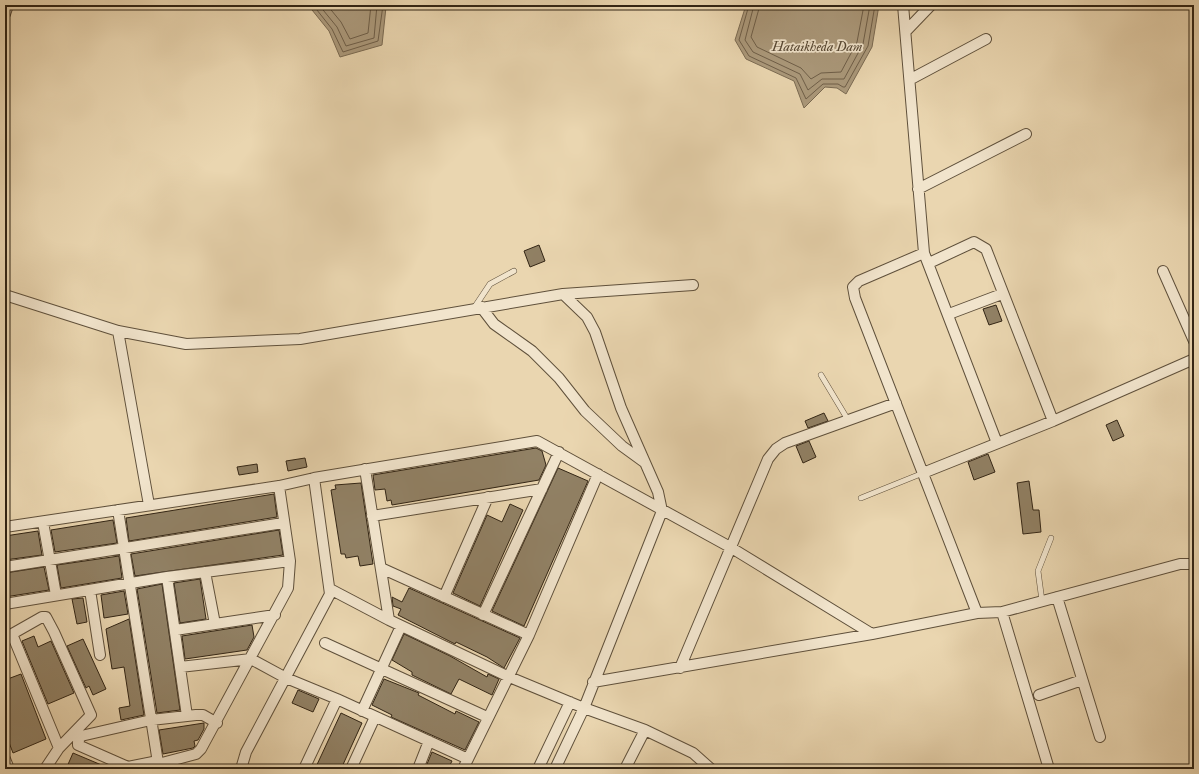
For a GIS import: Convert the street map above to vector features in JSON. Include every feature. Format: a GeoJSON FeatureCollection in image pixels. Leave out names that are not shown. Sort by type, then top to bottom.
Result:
{"type":"FeatureCollection","features":[{"type":"Feature","properties":{"kind":"street"},"geometry":{"type":"LineString","coordinates":[[5,14],[8,5]]}},
{"type":"Feature","properties":{"kind":"street"},"geometry":{"type":"LineString","coordinates":[[904,5],[924,253],[949,314],[997,443]]}},
{"type":"Feature","properties":{"kind":"street"},"geometry":{"type":"LineString","coordinates":[[907,30],[931,5]]}},
{"type":"Feature","properties":{"kind":"street"},"geometry":{"type":"LineString","coordinates":[[911,79],[986,39]]}},
{"type":"Feature","properties":{"kind":"street"},"geometry":{"type":"LineString","coordinates":[[918,189],[1026,134]]}},
{"type":"Feature","properties":{"kind":"street"},"geometry":{"type":"LineString","coordinates":[[928,263],[974,242],[986,249],[1002,294],[1053,421]]}},
{"type":"Feature","properties":{"kind":"street"},"geometry":{"type":"LineString","coordinates":[[924,253],[859,281],[854,287],[855,298],[978,613]]}},
{"type":"Feature","properties":{"kind":"street"},"geometry":{"type":"LineString","coordinates":[[1163,271],[1194,340]]}},
{"type":"Feature","properties":{"kind":"street"},"geometry":{"type":"LineString","coordinates":[[5,295],[118,331],[186,344],[300,339],[563,294],[693,285]]}},
{"type":"Feature","properties":{"kind":"street"},"geometry":{"type":"LineString","coordinates":[[555,769],[584,708],[593,682],[662,511],[658,492],[612,386],[595,332],[587,317],[563,294]]}},
{"type":"Feature","properties":{"kind":"street"},"geometry":{"type":"LineString","coordinates":[[949,314],[1002,294]]}},
{"type":"Feature","properties":{"kind":"street"},"geometry":{"type":"LineString","coordinates":[[478,308],[494,324],[532,350],[559,378],[585,411],[622,446],[644,462]]}},
{"type":"Feature","properties":{"kind":"street"},"geometry":{"type":"LineString","coordinates":[[118,331],[149,505]]}},
{"type":"Feature","properties":{"kind":"street"},"geometry":{"type":"LineString","coordinates":[[923,473],[1053,421],[1194,359]]}},
{"type":"Feature","properties":{"kind":"street"},"geometry":{"type":"LineString","coordinates":[[680,668],[768,459],[776,449],[786,443],[896,403]]}},
{"type":"Feature","properties":{"kind":"street"},"geometry":{"type":"LineString","coordinates":[[5,528],[279,486],[314,478],[538,441],[662,511],[730,547],[872,634]]}},
{"type":"Feature","properties":{"kind":"street"},"geometry":{"type":"LineString","coordinates":[[482,615],[559,452]]}},
{"type":"Feature","properties":{"kind":"street"},"geometry":{"type":"LineString","coordinates":[[365,470],[389,620]]}},
{"type":"Feature","properties":{"kind":"street"},"geometry":{"type":"LineString","coordinates":[[463,769],[507,676],[529,635],[598,474]]}},
{"type":"Feature","properties":{"kind":"street"},"geometry":{"type":"LineString","coordinates":[[241,769],[246,752],[328,599],[330,589],[314,478]]}},
{"type":"Feature","properties":{"kind":"street"},"geometry":{"type":"LineString","coordinates":[[217,723],[203,715],[151,720],[81,736],[78,745],[128,767],[158,765],[198,753],[217,723],[288,588],[290,561],[283,523],[279,486]]}},
{"type":"Feature","properties":{"kind":"street"},"geometry":{"type":"LineString","coordinates":[[372,516],[542,489]]}},
{"type":"Feature","properties":{"kind":"street"},"geometry":{"type":"LineString","coordinates":[[444,597],[488,497]]}},
{"type":"Feature","properties":{"kind":"street"},"geometry":{"type":"LineString","coordinates":[[118,510],[158,765]]}},
{"type":"Feature","properties":{"kind":"street"},"geometry":{"type":"LineString","coordinates":[[43,522],[56,595]]}},
{"type":"Feature","properties":{"kind":"street"},"geometry":{"type":"LineString","coordinates":[[5,567],[283,523]]}},
{"type":"Feature","properties":{"kind":"street"},"geometry":{"type":"LineString","coordinates":[[5,604],[167,577],[290,561]]}},
{"type":"Feature","properties":{"kind":"street"},"geometry":{"type":"LineString","coordinates":[[593,682],[872,634],[978,613],[1002,612],[1180,564],[1194,564]]}},
{"type":"Feature","properties":{"kind":"street"},"geometry":{"type":"LineString","coordinates":[[381,568],[529,635]]}},
{"type":"Feature","properties":{"kind":"street"},"geometry":{"type":"LineString","coordinates":[[205,572],[215,624]]}},
{"type":"Feature","properties":{"kind":"street"},"geometry":{"type":"LineString","coordinates":[[167,577],[187,716]]}},
{"type":"Feature","properties":{"kind":"street"},"geometry":{"type":"LineString","coordinates":[[330,589],[401,626],[507,676],[584,708],[645,730],[694,753],[711,769]]}},
{"type":"Feature","properties":{"kind":"street"},"geometry":{"type":"LineString","coordinates":[[90,590],[100,655]]}},
{"type":"Feature","properties":{"kind":"street"},"geometry":{"type":"LineString","coordinates":[[1057,597],[1100,738]]}},
{"type":"Feature","properties":{"kind":"street"},"geometry":{"type":"LineString","coordinates":[[1002,612],[1049,769]]}},
{"type":"Feature","properties":{"kind":"street"},"geometry":{"type":"LineString","coordinates":[[175,630],[275,615]]}},
{"type":"Feature","properties":{"kind":"street"},"geometry":{"type":"LineString","coordinates":[[45,769],[59,748],[91,715],[54,632],[46,617],[42,617],[9,636],[59,748]]}},
{"type":"Feature","properties":{"kind":"street"},"geometry":{"type":"LineString","coordinates":[[362,710],[401,626]]}},
{"type":"Feature","properties":{"kind":"street"},"geometry":{"type":"LineString","coordinates":[[325,643],[487,717]]}},
{"type":"Feature","properties":{"kind":"street"},"geometry":{"type":"LineString","coordinates":[[180,668],[251,659],[286,678],[362,710],[468,759]]}},
{"type":"Feature","properties":{"kind":"street"},"geometry":{"type":"LineString","coordinates":[[1039,696],[1082,680]]}},
{"type":"Feature","properties":{"kind":"street"},"geometry":{"type":"LineString","coordinates":[[304,769],[337,699]]}},
{"type":"Feature","properties":{"kind":"street"},"geometry":{"type":"LineString","coordinates":[[538,769],[570,702]]}},
{"type":"Feature","properties":{"kind":"street"},"geometry":{"type":"LineString","coordinates":[[351,769],[375,717]]}},
{"type":"Feature","properties":{"kind":"street"},"geometry":{"type":"LineString","coordinates":[[625,769],[645,730]]}},
{"type":"Feature","properties":{"kind":"street"},"geometry":{"type":"LineString","coordinates":[[418,769],[429,741]]}},
{"type":"Feature","properties":{"kind":"street"},"geometry":{"type":"LineString","coordinates":[[5,759],[9,769]]}},
{"type":"Feature","properties":{"kind":"lane"},"geometry":{"type":"LineString","coordinates":[[478,308],[490,284],[514,271]]}},
{"type":"Feature","properties":{"kind":"lane"},"geometry":{"type":"LineString","coordinates":[[821,375],[848,420]]}},
{"type":"Feature","properties":{"kind":"lane"},"geometry":{"type":"LineString","coordinates":[[861,498],[923,473]]}},
{"type":"Feature","properties":{"kind":"lane"},"geometry":{"type":"LineString","coordinates":[[1042,601],[1038,571],[1051,538]]}},
{"type":"Feature","properties":{"kind":"water"},"geometry":{"type":"Polygon","coordinates":[[[308,5],[388,5],[386,7],[382,45],[340,57],[329,31],[308,5]]]}},
{"type":"Feature","properties":{"kind":"water","name":"Hataikheda Dam"},"geometry":{"type":"Polygon","coordinates":[[[746,5],[879,5],[872,47],[846,94],[837,88],[825,87],[804,108],[794,81],[746,59],[735,40],[746,5]]]}},
{"type":"Feature","properties":{"kind":"building"},"geometry":{"type":"Polygon","coordinates":[[[539,245],[545,261],[530,267],[524,251],[539,245]]]}},
{"type":"Feature","properties":{"kind":"building"},"geometry":{"type":"Polygon","coordinates":[[[996,305],[1002,321],[989,325],[983,309],[996,305]]]}},
{"type":"Feature","properties":{"kind":"building"},"geometry":{"type":"Polygon","coordinates":[[[824,413],[828,421],[808,428],[805,421],[824,413]]]}},
{"type":"Feature","properties":{"kind":"building"},"geometry":{"type":"Polygon","coordinates":[[[1117,420],[1124,436],[1113,441],[1106,425],[1117,420]]]}},
{"type":"Feature","properties":{"kind":"building"},"geometry":{"type":"Polygon","coordinates":[[[809,441],[816,457],[803,463],[796,446],[809,441]]]}},
{"type":"Feature","properties":{"kind":"building"},"geometry":{"type":"Polygon","coordinates":[[[536,448],[542,451],[546,465],[539,480],[392,505],[391,500],[387,501],[385,489],[375,490],[373,475],[536,448]]]}},
{"type":"Feature","properties":{"kind":"building"},"geometry":{"type":"Polygon","coordinates":[[[988,454],[995,472],[974,480],[968,462],[988,454]]]}},
{"type":"Feature","properties":{"kind":"building"},"geometry":{"type":"Polygon","coordinates":[[[305,458],[307,467],[288,471],[286,461],[305,458]]]}},
{"type":"Feature","properties":{"kind":"building"},"geometry":{"type":"Polygon","coordinates":[[[257,464],[258,472],[239,475],[237,467],[257,464]]]}},
{"type":"Feature","properties":{"kind":"building"},"geometry":{"type":"Polygon","coordinates":[[[558,468],[588,481],[524,626],[492,611],[558,468]]]}},
{"type":"Feature","properties":{"kind":"building"},"geometry":{"type":"Polygon","coordinates":[[[1029,481],[1033,510],[1039,510],[1041,532],[1023,534],[1017,483],[1029,481]]]}},
{"type":"Feature","properties":{"kind":"building"},"geometry":{"type":"Polygon","coordinates":[[[361,483],[373,564],[360,566],[358,556],[346,558],[345,554],[341,554],[331,490],[336,489],[335,485],[361,483]]]}},
{"type":"Feature","properties":{"kind":"building"},"geometry":{"type":"Polygon","coordinates":[[[274,494],[277,517],[129,541],[126,518],[274,494]]]}},
{"type":"Feature","properties":{"kind":"building"},"geometry":{"type":"Polygon","coordinates":[[[510,504],[523,510],[480,606],[453,593],[487,515],[502,522],[510,504]]]}},
{"type":"Feature","properties":{"kind":"building"},"geometry":{"type":"Polygon","coordinates":[[[113,520],[117,543],[55,552],[51,530],[113,520]]]}},
{"type":"Feature","properties":{"kind":"building"},"geometry":{"type":"Polygon","coordinates":[[[279,530],[283,555],[135,576],[131,554],[279,530]]]}},
{"type":"Feature","properties":{"kind":"building"},"geometry":{"type":"Polygon","coordinates":[[[38,531],[42,555],[5,560],[5,536],[38,531]]]}},
{"type":"Feature","properties":{"kind":"building"},"geometry":{"type":"Polygon","coordinates":[[[119,556],[122,578],[61,588],[57,565],[119,556]]]}},
{"type":"Feature","properties":{"kind":"building"},"geometry":{"type":"Polygon","coordinates":[[[44,567],[49,590],[5,597],[5,573],[44,567]]]}},
{"type":"Feature","properties":{"kind":"building"},"geometry":{"type":"Polygon","coordinates":[[[200,579],[206,619],[180,623],[174,583],[200,579]]]}},
{"type":"Feature","properties":{"kind":"building"},"geometry":{"type":"Polygon","coordinates":[[[162,584],[180,710],[157,713],[137,589],[162,584]]]}},
{"type":"Feature","properties":{"kind":"building"},"geometry":{"type":"Polygon","coordinates":[[[409,588],[520,638],[504,668],[487,657],[456,642],[455,644],[398,615],[401,609],[393,606],[392,597],[402,602],[409,588]]]}},
{"type":"Feature","properties":{"kind":"building"},"geometry":{"type":"Polygon","coordinates":[[[124,591],[128,614],[104,618],[101,595],[124,591]]]}},
{"type":"Feature","properties":{"kind":"building"},"geometry":{"type":"Polygon","coordinates":[[[83,598],[87,622],[77,624],[72,599],[83,598]]]}},
{"type":"Feature","properties":{"kind":"building"},"geometry":{"type":"Polygon","coordinates":[[[129,619],[144,715],[121,720],[119,708],[130,706],[124,667],[112,669],[106,629],[129,619]]]}},
{"type":"Feature","properties":{"kind":"building"},"geometry":{"type":"Polygon","coordinates":[[[252,625],[254,637],[247,650],[185,659],[182,636],[252,625]]]}},
{"type":"Feature","properties":{"kind":"building"},"geometry":{"type":"Polygon","coordinates":[[[404,634],[450,656],[487,677],[488,674],[499,679],[492,695],[459,679],[451,694],[412,675],[412,672],[392,660],[404,634]]]}},
{"type":"Feature","properties":{"kind":"building"},"geometry":{"type":"Polygon","coordinates":[[[34,636],[38,647],[51,641],[74,693],[48,704],[22,641],[34,636]]]}},
{"type":"Feature","properties":{"kind":"building"},"geometry":{"type":"Polygon","coordinates":[[[83,639],[106,689],[93,695],[89,686],[86,688],[67,646],[83,639]]]}},
{"type":"Feature","properties":{"kind":"building"},"geometry":{"type":"Polygon","coordinates":[[[21,674],[46,739],[13,753],[5,732],[5,680],[21,674]]]}},
{"type":"Feature","properties":{"kind":"building"},"geometry":{"type":"Polygon","coordinates":[[[384,679],[419,693],[418,695],[455,714],[456,711],[479,722],[465,750],[391,717],[392,715],[372,705],[384,679]]]}},
{"type":"Feature","properties":{"kind":"building"},"geometry":{"type":"Polygon","coordinates":[[[298,690],[319,699],[313,712],[292,703],[298,690]]]}},
{"type":"Feature","properties":{"kind":"building"},"geometry":{"type":"Polygon","coordinates":[[[341,713],[362,723],[341,769],[315,769],[341,713]]]}},
{"type":"Feature","properties":{"kind":"building"},"geometry":{"type":"Polygon","coordinates":[[[204,723],[204,729],[198,740],[194,741],[195,746],[193,748],[163,754],[159,730],[204,723]]]}},
{"type":"Feature","properties":{"kind":"building"},"geometry":{"type":"Polygon","coordinates":[[[432,752],[452,761],[448,769],[425,769],[432,752]]]}},
{"type":"Feature","properties":{"kind":"building"},"geometry":{"type":"Polygon","coordinates":[[[73,753],[111,769],[66,769],[73,753]]]}}]}
